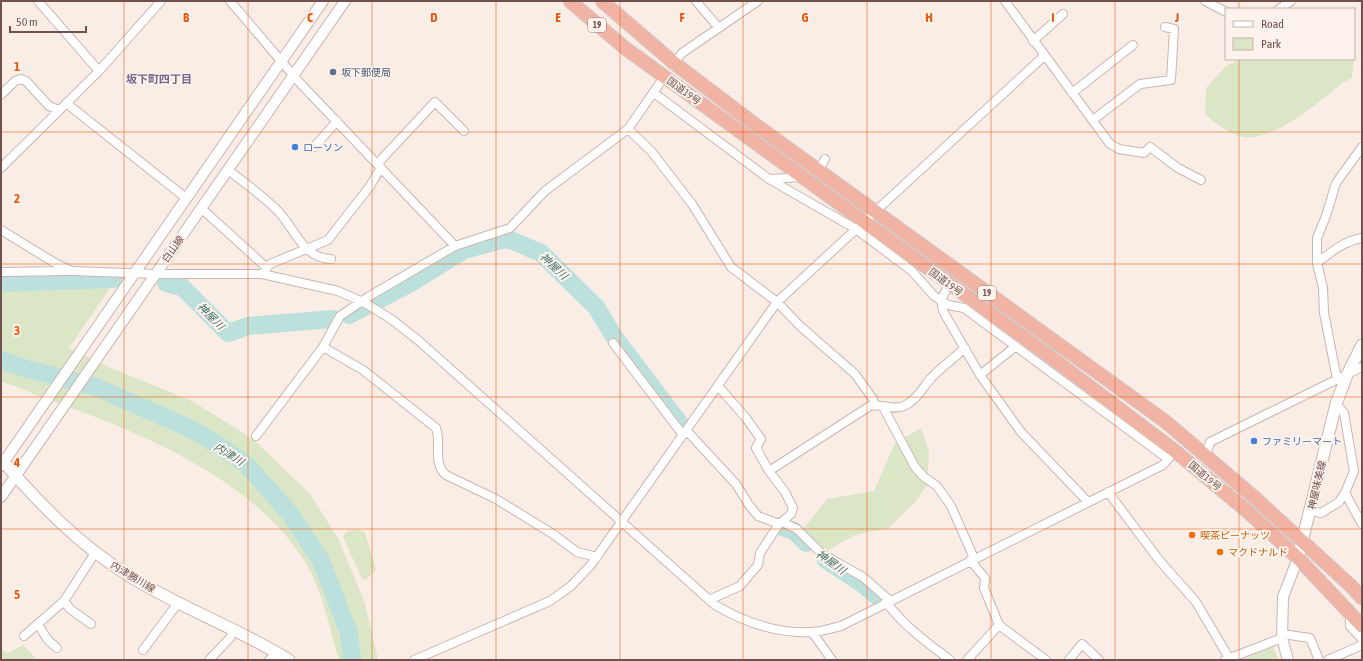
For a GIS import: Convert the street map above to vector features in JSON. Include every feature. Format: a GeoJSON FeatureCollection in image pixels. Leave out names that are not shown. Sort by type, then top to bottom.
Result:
{"type":"FeatureCollection","features":[{"type":"Feature","properties":{"kind":"highway","name":"国道19号"},"geometry":{"type":"LineString","coordinates":[[570,1],[625,48],[801,177],[860,226],[949,284],[1052,358],[1171,455],[1247,511],[1298,558],[1362,626]]}},
{"type":"Feature","properties":{"kind":"highway","name":"国道19号"},"geometry":{"type":"LineString","coordinates":[[602,1],[674,63],[822,165],[875,211],[1166,422],[1206,455],[1303,542],[1362,598]]}},
{"type":"Feature","properties":{"kind":"main road","name":"神屋味美線"},"geometry":{"type":"LineString","coordinates":[[1298,558],[1311,511],[1342,377],[1362,345]]}},
{"type":"Feature","properties":{"kind":"main road","name":"内津勝川線"},"geometry":{"type":"LineString","coordinates":[[2,463],[72,533],[95,553],[129,576],[178,603],[234,630],[273,656],[290,660]]}},
{"type":"Feature","properties":{"kind":"street"},"geometry":{"type":"LineString","coordinates":[[38,1],[99,71]]}},
{"type":"Feature","properties":{"kind":"street"},"geometry":{"type":"LineString","coordinates":[[1,168],[99,71],[161,1]]}},
{"type":"Feature","properties":{"kind":"street"},"geometry":{"type":"LineString","coordinates":[[230,1],[282,61],[292,75],[380,165],[455,246]]}},
{"type":"Feature","properties":{"kind":"street","name":"白山線"},"geometry":{"type":"LineString","coordinates":[[2,463],[323,1]]}},
{"type":"Feature","properties":{"kind":"street","name":"白山線"},"geometry":{"type":"LineString","coordinates":[[1,497],[344,1]]}},
{"type":"Feature","properties":{"kind":"street"},"geometry":{"type":"LineString","coordinates":[[696,1],[718,27]]}},
{"type":"Feature","properties":{"kind":"street"},"geometry":{"type":"LineString","coordinates":[[674,63],[682,53],[758,1]]}},
{"type":"Feature","properties":{"kind":"street"},"geometry":{"type":"LineString","coordinates":[[1005,1],[1110,144],[1120,149],[1144,153],[1150,147],[1178,168],[1201,180]]}},
{"type":"Feature","properties":{"kind":"street"},"geometry":{"type":"LineString","coordinates":[[1205,1],[1225,11]]}},
{"type":"Feature","properties":{"kind":"street"},"geometry":{"type":"LineString","coordinates":[[1281,8],[1290,1]]}},
{"type":"Feature","properties":{"kind":"street"},"geometry":{"type":"LineString","coordinates":[[1034,41],[1063,14]]}},
{"type":"Feature","properties":{"kind":"street"},"geometry":{"type":"LineString","coordinates":[[1093,120],[1140,84],[1171,80],[1174,29],[1165,27]]}},
{"type":"Feature","properties":{"kind":"street"},"geometry":{"type":"LineString","coordinates":[[1072,93],[1133,45]]}},
{"type":"Feature","properties":{"kind":"street"},"geometry":{"type":"LineString","coordinates":[[414,660],[550,601],[571,586],[597,557],[777,302],[1044,56]]}},
{"type":"Feature","properties":{"kind":"street"},"geometry":{"type":"LineString","coordinates":[[256,436],[323,347],[340,316],[366,304],[455,246],[510,228],[545,191],[628,129],[654,94],[664,77]]}},
{"type":"Feature","properties":{"kind":"street"},"geometry":{"type":"LineString","coordinates":[[1,95],[15,81],[21,79],[26,81],[49,106],[59,110]]}},
{"type":"Feature","properties":{"kind":"street"},"geometry":{"type":"LineString","coordinates":[[1,272],[72,270],[156,274],[264,271],[338,291],[366,304],[391,319],[419,341],[709,600],[731,614],[754,624],[783,631],[812,632],[842,626],[888,601],[1163,465],[1171,455],[964,308],[948,305],[934,296],[912,271],[860,226],[769,179],[654,94]]}},
{"type":"Feature","properties":{"kind":"street"},"geometry":{"type":"LineString","coordinates":[[264,271],[270,264],[307,250],[328,240],[370,186],[380,165],[435,102],[464,131]]}},
{"type":"Feature","properties":{"kind":"street"},"geometry":{"type":"LineString","coordinates":[[66,103],[186,198]]}},
{"type":"Feature","properties":{"kind":"street"},"geometry":{"type":"LineString","coordinates":[[314,147],[337,121]]}},
{"type":"Feature","properties":{"kind":"street"},"geometry":{"type":"LineString","coordinates":[[628,129],[651,151],[692,204],[731,267],[777,302],[800,326],[855,374],[879,406],[915,467],[924,477],[937,486],[951,506],[972,559],[985,578],[986,586],[984,588],[999,625],[1046,660]]}},
{"type":"Feature","properties":{"kind":"street"},"geometry":{"type":"LineString","coordinates":[[1342,377],[1324,313],[1323,288],[1317,263],[1317,238],[1326,216],[1336,183],[1362,147]]}},
{"type":"Feature","properties":{"kind":"street"},"geometry":{"type":"LineString","coordinates":[[228,170],[277,210],[307,250],[320,259],[331,259]]}},
{"type":"Feature","properties":{"kind":"street"},"geometry":{"type":"LineString","coordinates":[[769,179],[801,177]]}},
{"type":"Feature","properties":{"kind":"street"},"geometry":{"type":"LineString","coordinates":[[201,208],[264,271]]}},
{"type":"Feature","properties":{"kind":"street"},"geometry":{"type":"LineString","coordinates":[[1,230],[55,263],[72,270]]}},
{"type":"Feature","properties":{"kind":"street"},"geometry":{"type":"LineString","coordinates":[[1317,263],[1335,248],[1352,240],[1362,238]]}},
{"type":"Feature","properties":{"kind":"street"},"geometry":{"type":"LineString","coordinates":[[949,284],[941,300],[943,311],[980,376],[1021,432],[1088,502]]}},
{"type":"Feature","properties":{"kind":"street"},"geometry":{"type":"LineString","coordinates":[[613,343],[685,432],[736,484],[758,516],[797,529],[822,554],[863,577],[888,601],[898,618],[916,635],[950,660]]}},
{"type":"Feature","properties":{"kind":"street"},"geometry":{"type":"LineString","coordinates":[[980,376],[1016,346]]}},
{"type":"Feature","properties":{"kind":"street"},"geometry":{"type":"LineString","coordinates":[[323,347],[363,370],[436,428],[438,434],[438,460],[441,470],[446,475],[496,499],[553,534],[577,552],[597,557]]}},
{"type":"Feature","properties":{"kind":"street"},"geometry":{"type":"LineString","coordinates":[[769,471],[870,406],[895,408],[904,406],[917,397],[931,378],[965,348]]}},
{"type":"Feature","properties":{"kind":"street"},"geometry":{"type":"LineString","coordinates":[[1206,455],[1210,442],[1362,367]]}},
{"type":"Feature","properties":{"kind":"street"},"geometry":{"type":"LineString","coordinates":[[709,600],[740,586],[758,565],[760,554],[780,523],[791,514],[792,504],[769,471],[756,448],[761,439],[746,418],[718,386]]}},
{"type":"Feature","properties":{"kind":"street"},"geometry":{"type":"LineString","coordinates":[[1311,511],[1321,513],[1339,502],[1345,493],[1354,471],[1344,413],[1336,404]]}},
{"type":"Feature","properties":{"kind":"street"},"geometry":{"type":"LineString","coordinates":[[1108,492],[1160,560],[1196,602],[1227,659],[1282,636],[1310,638],[1319,660]]}},
{"type":"Feature","properties":{"kind":"street"},"geometry":{"type":"LineString","coordinates":[[1345,493],[1362,524]]}},
{"type":"Feature","properties":{"kind":"street"},"geometry":{"type":"LineString","coordinates":[[24,636],[64,601],[95,553]]}},
{"type":"Feature","properties":{"kind":"street"},"geometry":{"type":"LineString","coordinates":[[1288,660],[1282,636],[1283,597],[1298,558]]}},
{"type":"Feature","properties":{"kind":"street"},"geometry":{"type":"LineString","coordinates":[[64,601],[70,609],[91,624]]}},
{"type":"Feature","properties":{"kind":"street"},"geometry":{"type":"LineString","coordinates":[[143,650],[178,603]]}},
{"type":"Feature","properties":{"kind":"street"},"geometry":{"type":"LineString","coordinates":[[1350,613],[1350,626],[1362,639]]}},
{"type":"Feature","properties":{"kind":"street"},"geometry":{"type":"LineString","coordinates":[[38,624],[47,639],[56,648]]}},
{"type":"Feature","properties":{"kind":"street"},"geometry":{"type":"LineString","coordinates":[[967,660],[999,625]]}},
{"type":"Feature","properties":{"kind":"street"},"geometry":{"type":"LineString","coordinates":[[208,660],[230,638],[234,630]]}},
{"type":"Feature","properties":{"kind":"street"},"geometry":{"type":"LineString","coordinates":[[812,632],[832,660]]}},
{"type":"Feature","properties":{"kind":"street"},"geometry":{"type":"LineString","coordinates":[[1069,660],[1082,644],[1099,660]]}},
{"type":"Feature","properties":{"kind":"street"},"geometry":{"type":"LineString","coordinates":[[1328,660],[1362,645]]}},
{"type":"Feature","properties":{"kind":"green space"},"geometry":{"type":"Polygon","coordinates":[[[1239,60],[1354,60],[1352,78],[1344,82],[1313,107],[1289,123],[1265,134],[1253,137],[1240,136],[1227,131],[1205,114],[1206,88],[1226,66],[1239,60]]]}},
{"type":"Feature","properties":{"kind":"green space"},"geometry":{"type":"Polygon","coordinates":[[[68,282],[114,282],[69,348],[109,367],[194,402],[254,440],[309,493],[338,538],[365,603],[378,660],[339,660],[321,596],[311,572],[304,560],[282,532],[256,506],[226,483],[194,463],[126,429],[1,382],[1,287],[68,282]]]}},
{"type":"Feature","properties":{"kind":"green space"},"geometry":{"type":"Polygon","coordinates":[[[921,428],[929,451],[927,485],[917,500],[889,528],[855,535],[825,552],[803,529],[827,499],[874,491],[895,443],[921,428]]]}},
{"type":"Feature","properties":{"kind":"green space"},"geometry":{"type":"Polygon","coordinates":[[[355,529],[365,532],[376,570],[365,580],[362,579],[343,537],[346,532],[355,529]]]}},
{"type":"Feature","properties":{"kind":"green space"},"geometry":{"type":"Polygon","coordinates":[[[23,645],[38,660],[1,660],[1,650],[9,653],[23,645]]]}},
{"type":"Feature","properties":{"kind":"green space"},"geometry":{"type":"Polygon","coordinates":[[[1273,647],[1279,660],[1233,660],[1273,647]]]}},
{"type":"Feature","properties":{"kind":"waterway","name":"神屋川"},"geometry":{"type":"LineString","coordinates":[[349,315],[409,284],[464,250],[505,239],[511,240],[541,253],[596,307],[615,338],[683,428]]}},
{"type":"Feature","properties":{"kind":"waterway","name":"神屋川"},"geometry":{"type":"LineString","coordinates":[[1,283],[114,279]]}},
{"type":"Feature","properties":{"kind":"waterway","name":"神屋川"},"geometry":{"type":"LineString","coordinates":[[166,283],[182,287],[228,333],[248,326],[333,319]]}},
{"type":"Feature","properties":{"kind":"waterway","name":"内津川"},"geometry":{"type":"LineString","coordinates":[[1,360],[24,368],[96,387],[187,427],[212,441],[247,465],[291,515],[321,561],[349,633],[352,660]]}},
{"type":"Feature","properties":{"kind":"waterway","name":"神屋川"},"geometry":{"type":"LineString","coordinates":[[780,526],[794,531],[806,543]]}},
{"type":"Feature","properties":{"kind":"waterway","name":"神屋川"},"geometry":{"type":"LineString","coordinates":[[826,560],[860,582],[882,600]]}},
{"type":"Feature","properties":{"kind":"place","name":"坂下郵便局"},"geometry":{"type":"Point","coordinates":[333,72]}},
{"type":"Feature","properties":{"kind":"place","name":"ローソン"},"geometry":{"type":"Point","coordinates":[295,147]}},
{"type":"Feature","properties":{"kind":"place","name":"ファミリーマート"},"geometry":{"type":"Point","coordinates":[1254,441]}},
{"type":"Feature","properties":{"kind":"place","name":"喫茶ピーナッツ"},"geometry":{"type":"Point","coordinates":[1192,535]}},
{"type":"Feature","properties":{"kind":"place","name":"マクドナルド"},"geometry":{"type":"Point","coordinates":[1220,552]}},
{"type":"Feature","properties":{"kind":"district","name":"坂下町四丁目"},"geometry":{"type":"Point","coordinates":[159,79]}}]}
